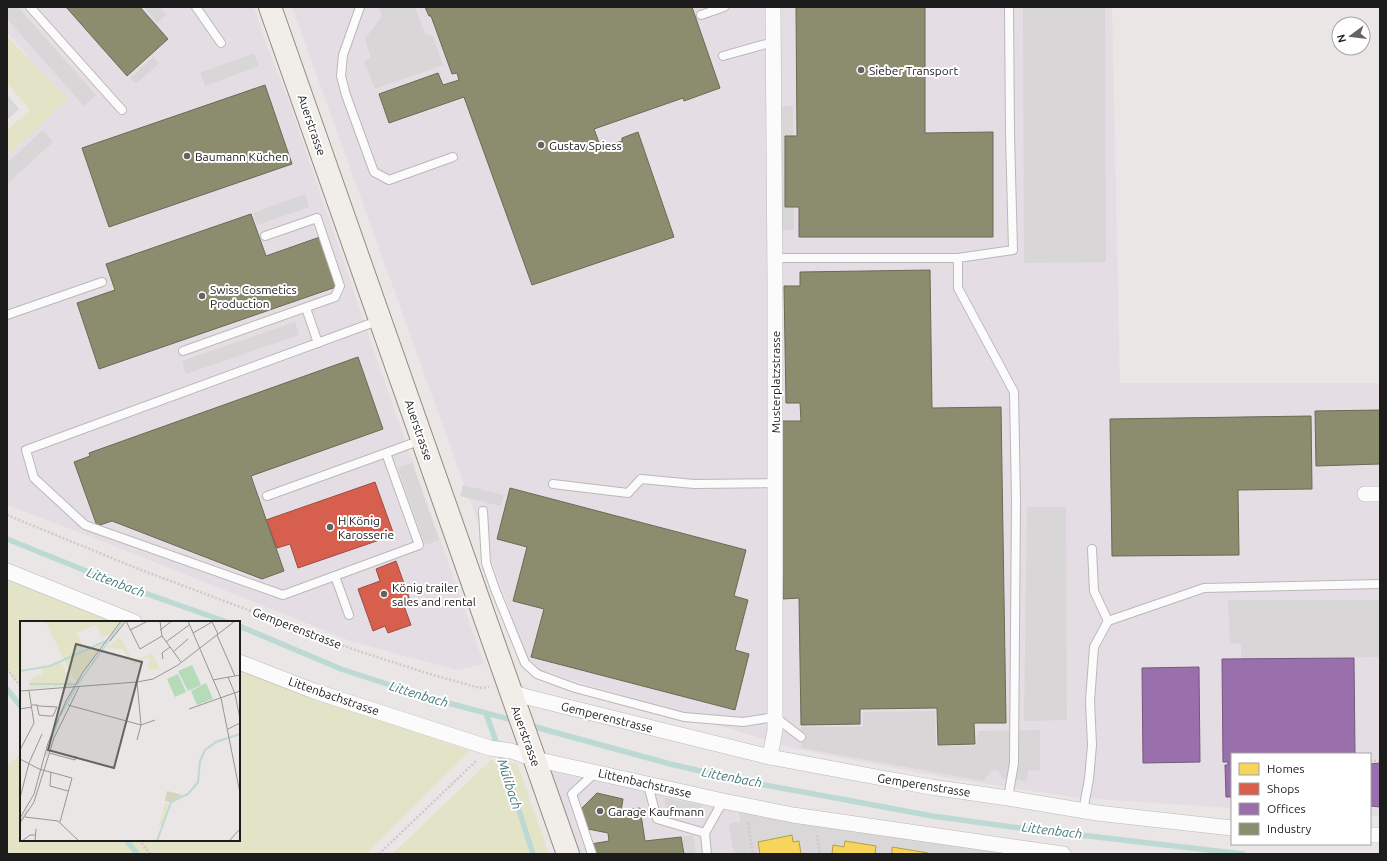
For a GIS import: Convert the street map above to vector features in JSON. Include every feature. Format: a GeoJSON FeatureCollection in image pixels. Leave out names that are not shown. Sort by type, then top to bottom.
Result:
{"type":"FeatureCollection","features":[{"type":"Feature","properties":{"kind":"main road","name":"Auerstrasse"},"geometry":{"type":"LineString","coordinates":[[270,7],[423,439],[483,584],[514,701],[519,745],[535,759],[568,854]]}},
{"type":"Feature","properties":{"kind":"street","name":"Musterplatzstrasse"},"geometry":{"type":"LineString","coordinates":[[770,757],[775,730],[775,258],[773,7]]}},
{"type":"Feature","properties":{"kind":"street"},"geometry":{"type":"LineString","coordinates":[[1365,494],[1380,494]]}},
{"type":"Feature","properties":{"kind":"street"},"geometry":{"type":"LineString","coordinates":[[7,571],[132,621]]}},
{"type":"Feature","properties":{"kind":"street","name":"Littenbachstrasse"},"geometry":{"type":"LineString","coordinates":[[240,662],[314,691],[490,748],[519,745]]}},
{"type":"Feature","properties":{"kind":"street","name":"Gemperenstrasse"},"geometry":{"type":"LineString","coordinates":[[514,701],[527,697],[770,757],[931,787],[1083,811],[1231,828]]}},
{"type":"Feature","properties":{"kind":"street","name":"Littenbachstrasse"},"geometry":{"type":"LineString","coordinates":[[535,759],[648,785],[793,815],[1063,854]]}},
{"type":"Feature","properties":{"kind":"lane"},"geometry":{"type":"LineString","coordinates":[[30,7],[122,110]]}},
{"type":"Feature","properties":{"kind":"lane"},"geometry":{"type":"LineString","coordinates":[[196,7],[221,44]]}},
{"type":"Feature","properties":{"kind":"lane"},"geometry":{"type":"LineString","coordinates":[[360,7],[343,55],[341,76],[346,95],[374,172],[389,180],[453,157]]}},
{"type":"Feature","properties":{"kind":"lane"},"geometry":{"type":"LineString","coordinates":[[702,15],[724,7]]}},
{"type":"Feature","properties":{"kind":"lane"},"geometry":{"type":"LineString","coordinates":[[775,258],[958,258],[1013,250],[1009,7]]}},
{"type":"Feature","properties":{"kind":"lane"},"geometry":{"type":"LineString","coordinates":[[723,56],[773,42]]}},
{"type":"Feature","properties":{"kind":"lane"},"geometry":{"type":"LineString","coordinates":[[183,351],[336,297],[340,286],[317,218],[265,236]]}},
{"type":"Feature","properties":{"kind":"lane"},"geometry":{"type":"LineString","coordinates":[[958,258],[958,288],[1014,392],[1016,500],[1014,763],[1008,798]]}},
{"type":"Feature","properties":{"kind":"lane"},"geometry":{"type":"LineString","coordinates":[[7,315],[102,282]]}},
{"type":"Feature","properties":{"kind":"lane"},"geometry":{"type":"LineString","coordinates":[[306,308],[318,342]]}},
{"type":"Feature","properties":{"kind":"lane"},"geometry":{"type":"LineString","coordinates":[[380,320],[26,450],[34,478],[85,525],[283,595],[419,545],[386,453]]}},
{"type":"Feature","properties":{"kind":"lane"},"geometry":{"type":"LineString","coordinates":[[266,496],[423,439]]}},
{"type":"Feature","properties":{"kind":"lane"},"geometry":{"type":"LineString","coordinates":[[553,484],[628,493],[641,479],[694,484],[775,483]]}},
{"type":"Feature","properties":{"kind":"lane"},"geometry":{"type":"LineString","coordinates":[[483,511],[486,563],[483,584],[525,664],[537,674],[575,688],[684,717],[743,722],[775,717],[802,736]]}},
{"type":"Feature","properties":{"kind":"lane"},"geometry":{"type":"LineString","coordinates":[[1092,549],[1094,591],[1108,621]]}},
{"type":"Feature","properties":{"kind":"lane"},"geometry":{"type":"LineString","coordinates":[[335,576],[349,615]]}},
{"type":"Feature","properties":{"kind":"lane"},"geometry":{"type":"LineString","coordinates":[[1083,811],[1089,779],[1092,745],[1090,701],[1094,647],[1108,621],[1204,588],[1380,584]]}},
{"type":"Feature","properties":{"kind":"lane"},"geometry":{"type":"LineString","coordinates":[[592,854],[572,794],[596,772]]}},
{"type":"Feature","properties":{"kind":"lane"},"geometry":{"type":"LineString","coordinates":[[648,785],[658,819],[705,833]]}},
{"type":"Feature","properties":{"kind":"lane"},"geometry":{"type":"LineString","coordinates":[[707,854],[705,833],[723,801]]}},
{"type":"Feature","properties":{"kind":"path","name":"Gemperenstrasse"},"geometry":{"type":"LineString","coordinates":[[7,515],[136,568],[355,650],[439,677],[480,688],[496,686],[514,701]]}},
{"type":"Feature","properties":{"kind":"path"},"geometry":{"type":"LineString","coordinates":[[7,669],[20,686]]}},
{"type":"Feature","properties":{"kind":"path"},"geometry":{"type":"LineString","coordinates":[[379,854],[490,748]]}},
{"type":"Feature","properties":{"kind":"path"},"geometry":{"type":"LineString","coordinates":[[744,804],[753,854]]}},
{"type":"Feature","properties":{"kind":"path"},"geometry":{"type":"LineString","coordinates":[[140,841],[150,854]]}},
{"type":"Feature","properties":{"kind":"shaded area"},"geometry":{"type":"Polygon","coordinates":[[[7,7],[254,7],[268,49],[289,102],[385,383],[484,664],[457,670],[353,642],[94,538],[7,505],[7,157],[67,99],[7,33],[7,7]]]}},
{"type":"Feature","properties":{"kind":"shaded area"},"geometry":{"type":"Polygon","coordinates":[[[7,7],[18,7],[96,95],[84,106],[7,19],[7,7]]]}},
{"type":"Feature","properties":{"kind":"shaded area"},"geometry":{"type":"Polygon","coordinates":[[[144,7],[160,7],[166,15],[157,23],[144,7]]]}},
{"type":"Feature","properties":{"kind":"shaded area"},"geometry":{"type":"Polygon","coordinates":[[[292,7],[1112,7],[1120,383],[1380,383],[1380,816],[1371,816],[1371,753],[1231,753],[1231,808],[1080,798],[937,776],[796,749],[530,667],[292,7]]]}},
{"type":"Feature","properties":{"kind":"shaded area"},"geometry":{"type":"Polygon","coordinates":[[[379,7],[415,7],[425,34],[433,36],[443,65],[375,89],[364,61],[371,58],[365,39],[382,16],[379,7]]]}},
{"type":"Feature","properties":{"kind":"shaded area"},"geometry":{"type":"Polygon","coordinates":[[[1023,7],[1105,7],[1106,262],[1024,263],[1023,7]]]}},
{"type":"Feature","properties":{"kind":"shaded area"},"geometry":{"type":"Polygon","coordinates":[[[254,53],[259,66],[205,86],[200,73],[254,53]]]}},
{"type":"Feature","properties":{"kind":"shaded area"},"geometry":{"type":"Polygon","coordinates":[[[153,57],[159,63],[136,84],[130,78],[153,57]]]}},
{"type":"Feature","properties":{"kind":"shaded area"},"geometry":{"type":"Polygon","coordinates":[[[7,95],[19,109],[7,120],[7,95]]]}},
{"type":"Feature","properties":{"kind":"shaded area"},"geometry":{"type":"Polygon","coordinates":[[[780,106],[793,106],[794,230],[780,230],[780,106]]]}},
{"type":"Feature","properties":{"kind":"shaded area"},"geometry":{"type":"Polygon","coordinates":[[[43,130],[53,142],[7,184],[7,163],[43,130]]]}},
{"type":"Feature","properties":{"kind":"shaded area"},"geometry":{"type":"Polygon","coordinates":[[[305,194],[309,207],[257,225],[253,213],[305,194]]]}},
{"type":"Feature","properties":{"kind":"shaded area"},"geometry":{"type":"Polygon","coordinates":[[[295,322],[299,335],[186,374],[182,361],[295,322]]]}},
{"type":"Feature","properties":{"kind":"shaded area"},"geometry":{"type":"Polygon","coordinates":[[[412,463],[439,540],[425,545],[398,468],[412,463]]]}},
{"type":"Feature","properties":{"kind":"shaded area"},"geometry":{"type":"Polygon","coordinates":[[[463,485],[504,495],[501,506],[460,496],[463,485]]]}},
{"type":"Feature","properties":{"kind":"shaded area"},"geometry":{"type":"Polygon","coordinates":[[[1027,507],[1066,507],[1067,720],[1024,721],[1027,507]]]}},
{"type":"Feature","properties":{"kind":"shaded area"},"geometry":{"type":"Polygon","coordinates":[[[1228,600],[1380,600],[1380,678],[1379,657],[1241,659],[1241,644],[1230,643],[1228,600]]]}},
{"type":"Feature","properties":{"kind":"shaded area"},"geometry":{"type":"Polygon","coordinates":[[[935,711],[936,746],[976,746],[978,731],[1040,730],[1040,770],[1028,771],[1027,781],[1001,778],[999,771],[994,769],[983,781],[801,748],[801,727],[863,727],[863,712],[935,711]]]}},
{"type":"Feature","properties":{"kind":"shaded area"},"geometry":{"type":"Polygon","coordinates":[[[535,759],[737,803],[747,854],[568,854],[535,759]]]}},
{"type":"Feature","properties":{"kind":"shaded area"},"geometry":{"type":"Polygon","coordinates":[[[665,798],[701,805],[704,819],[666,811],[665,798]]]}},
{"type":"Feature","properties":{"kind":"shaded area"},"geometry":{"type":"Polygon","coordinates":[[[737,803],[1063,854],[747,854],[737,803]]]}},
{"type":"Feature","properties":{"kind":"shaded area"},"geometry":{"type":"Polygon","coordinates":[[[742,821],[748,854],[734,854],[729,824],[742,821]]]}},
{"type":"Feature","properties":{"kind":"shaded area"},"geometry":{"type":"Polygon","coordinates":[[[693,835],[696,854],[684,854],[681,837],[693,835]]]}},
{"type":"Feature","properties":{"kind":"green space"},"geometry":{"type":"Polygon","coordinates":[[[7,36],[68,99],[7,157],[7,130],[30,110],[7,83],[7,36]]]}},
{"type":"Feature","properties":{"kind":"green space"},"geometry":{"type":"Polygon","coordinates":[[[7,578],[111,621],[20,621],[20,686],[7,669],[7,578]]]}},
{"type":"Feature","properties":{"kind":"green space"},"geometry":{"type":"Polygon","coordinates":[[[240,671],[470,751],[366,854],[7,854],[7,766],[20,755],[20,841],[240,841],[240,671]]]}},
{"type":"Feature","properties":{"kind":"green space"},"geometry":{"type":"Polygon","coordinates":[[[491,760],[517,763],[549,854],[392,854],[491,760]]]}},
{"type":"Feature","properties":{"kind":"building: Homes"},"geometry":{"type":"Polygon","coordinates":[[[792,835],[793,842],[799,841],[801,854],[760,854],[758,842],[792,835]]]}},
{"type":"Feature","properties":{"kind":"building: Homes"},"geometry":{"type":"Polygon","coordinates":[[[845,841],[876,846],[875,854],[832,854],[833,845],[844,847],[845,841]]]}},
{"type":"Feature","properties":{"kind":"building: Homes"},"geometry":{"type":"Polygon","coordinates":[[[892,847],[928,853],[928,854],[892,854],[892,847]]]}},
{"type":"Feature","properties":{"kind":"building: Shops","name":"H König Karosserie"},"geometry":{"type":"Polygon","coordinates":[[[375,482],[394,535],[298,568],[290,544],[277,548],[266,520],[375,482]]]}},
{"type":"Feature","properties":{"kind":"building: Shops","name":"König trailer sales and rental"},"geometry":{"type":"Polygon","coordinates":[[[396,561],[410,600],[403,603],[411,625],[388,633],[385,626],[373,631],[358,589],[380,581],[376,569],[396,561]]]}},
{"type":"Feature","properties":{"kind":"building: Offices"},"geometry":{"type":"Polygon","coordinates":[[[1354,658],[1355,753],[1231,753],[1231,797],[1226,797],[1225,765],[1228,765],[1228,762],[1223,762],[1222,659],[1354,658]]]}},
{"type":"Feature","properties":{"kind":"building: Offices"},"geometry":{"type":"Polygon","coordinates":[[[1199,667],[1200,762],[1143,763],[1142,668],[1199,667]]]}},
{"type":"Feature","properties":{"kind":"building: Offices"},"geometry":{"type":"Polygon","coordinates":[[[1380,763],[1380,807],[1371,806],[1371,764],[1380,763]]]}},
{"type":"Feature","properties":{"kind":"building: Industry"},"geometry":{"type":"Polygon","coordinates":[[[66,7],[140,7],[168,39],[127,76],[66,7]]]}},
{"type":"Feature","properties":{"kind":"building: Industry","name":"Gustav Spiess"},"geometry":{"type":"Polygon","coordinates":[[[425,7],[692,7],[720,88],[684,101],[683,98],[594,129],[601,148],[622,141],[622,138],[638,132],[674,237],[532,285],[464,97],[389,123],[379,94],[438,73],[443,85],[459,80],[457,73],[452,74],[431,16],[429,16],[425,7]]]}},
{"type":"Feature","properties":{"kind":"building: Industry","name":"Sieber Transport"},"geometry":{"type":"Polygon","coordinates":[[[796,7],[925,7],[925,133],[993,132],[993,237],[799,237],[799,207],[785,207],[785,136],[797,136],[796,7]]]}},
{"type":"Feature","properties":{"kind":"building: Industry","name":"Baumann Küchen"},"geometry":{"type":"Polygon","coordinates":[[[265,85],[292,164],[109,227],[82,148],[265,85]]]}},
{"type":"Feature","properties":{"kind":"building: Industry","name":"Swiss Cosmetics Production"},"geometry":{"type":"Polygon","coordinates":[[[251,214],[266,256],[320,237],[336,287],[99,369],[77,303],[115,290],[106,264],[251,214]]]}},
{"type":"Feature","properties":{"kind":"building: Industry"},"geometry":{"type":"Polygon","coordinates":[[[930,270],[932,408],[1001,407],[1006,723],[974,723],[975,744],[938,745],[937,708],[860,709],[860,724],[801,725],[799,598],[783,599],[780,421],[801,421],[800,403],[786,403],[784,286],[800,286],[800,272],[930,270]]]}},
{"type":"Feature","properties":{"kind":"building: Industry"},"geometry":{"type":"Polygon","coordinates":[[[358,357],[383,429],[251,476],[284,571],[262,579],[112,521],[97,526],[74,462],[90,456],[89,453],[358,357]]]}},
{"type":"Feature","properties":{"kind":"building: Industry"},"geometry":{"type":"Polygon","coordinates":[[[1380,410],[1380,464],[1316,466],[1315,411],[1380,410]]]}},
{"type":"Feature","properties":{"kind":"building: Industry"},"geometry":{"type":"Polygon","coordinates":[[[1311,416],[1312,489],[1238,490],[1239,555],[1112,556],[1110,419],[1311,416]]]}},
{"type":"Feature","properties":{"kind":"building: Industry"},"geometry":{"type":"Polygon","coordinates":[[[510,488],[746,550],[734,596],[748,600],[735,650],[749,654],[735,710],[531,657],[544,609],[513,601],[527,547],[497,539],[510,488]]]}},
{"type":"Feature","properties":{"kind":"building: Industry"},"geometry":{"type":"Polygon","coordinates":[[[597,793],[623,799],[621,811],[640,808],[645,841],[681,837],[684,854],[592,854],[591,844],[609,841],[608,833],[588,829],[581,809],[597,793]]]}},
{"type":"Feature","properties":{"kind":"waterway","name":"Littenbach"},"geometry":{"type":"LineString","coordinates":[[7,539],[116,583],[224,621]]}},
{"type":"Feature","properties":{"kind":"waterway","name":"Littenbach"},"geometry":{"type":"LineString","coordinates":[[240,626],[341,669],[433,699],[516,721]]}},
{"type":"Feature","properties":{"kind":"waterway"},"geometry":{"type":"LineString","coordinates":[[7,689],[20,706]]}},
{"type":"Feature","properties":{"kind":"waterway","name":"Mülibach"},"geometry":{"type":"LineString","coordinates":[[486,713],[533,854]]}},
{"type":"Feature","properties":{"kind":"waterway","name":"Littenbach"},"geometry":{"type":"LineString","coordinates":[[528,725],[670,764],[754,783],[932,816],[1020,828],[1243,854]]}},
{"type":"Feature","properties":{"kind":"waterway"},"geometry":{"type":"LineString","coordinates":[[127,841],[137,854]]}},
{"type":"Feature","properties":{"kind":"place","name":"Sieber Transport"},"geometry":{"type":"Point","coordinates":[861,70]}},
{"type":"Feature","properties":{"kind":"place","name":"Gustav Spiess"},"geometry":{"type":"Point","coordinates":[541,145]}},
{"type":"Feature","properties":{"kind":"place","name":"Baumann Küchen"},"geometry":{"type":"Point","coordinates":[187,156]}},
{"type":"Feature","properties":{"kind":"place","name":"Swiss Cosmetics Production"},"geometry":{"type":"Point","coordinates":[202,296]}},
{"type":"Feature","properties":{"kind":"place","name":"H König Karosserie"},"geometry":{"type":"Point","coordinates":[330,527]}},
{"type":"Feature","properties":{"kind":"place","name":"König trailer sales and rental"},"geometry":{"type":"Point","coordinates":[384,594]}},
{"type":"Feature","properties":{"kind":"place","name":"Garage Kaufmann"},"geometry":{"type":"Point","coordinates":[600,811]}}]}
